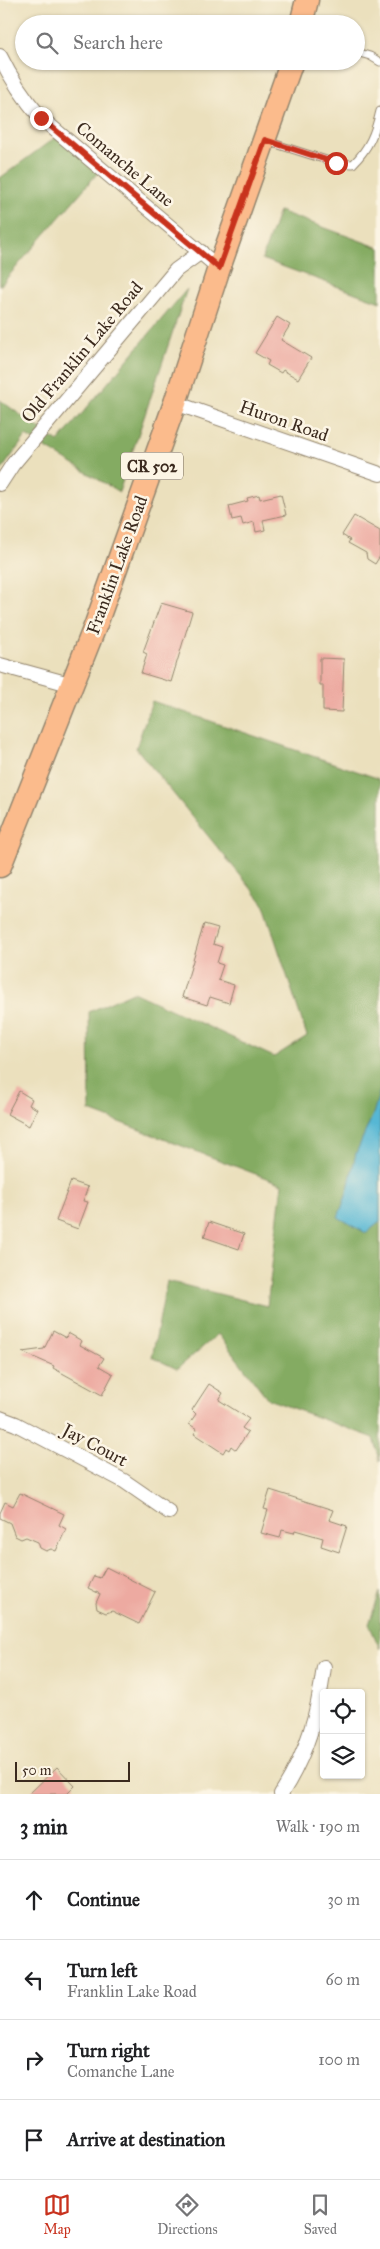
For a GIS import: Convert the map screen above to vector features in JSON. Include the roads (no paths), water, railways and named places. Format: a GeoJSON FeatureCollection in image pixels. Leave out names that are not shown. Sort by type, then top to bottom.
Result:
{"type":"FeatureCollection","features":[{"type":"Feature","properties":{"kind":"main road"},"geometry":{"type":"LineString","coordinates":[[303,15],[307,0]]}},
{"type":"Feature","properties":{"kind":"main road","name":"Franklin Lake Road"},"geometry":{"type":"LineString","coordinates":[[0,866],[18,817],[73,685],[175,403],[219,268],[289,70]]}},
{"type":"Feature","properties":{"kind":"street","name":"Comanche Lane"},"geometry":{"type":"LineString","coordinates":[[0,56],[18,91],[41,118],[219,268]]}},
{"type":"Feature","properties":{"kind":"street","name":"Old Franklin Lake Road"},"geometry":{"type":"LineString","coordinates":[[0,484],[13,464],[176,270],[201,252]]}},
{"type":"Feature","properties":{"kind":"street","name":"Huron Road"},"geometry":{"type":"LineString","coordinates":[[175,403],[380,474]]}},
{"type":"Feature","properties":{"kind":"street"},"geometry":{"type":"LineString","coordinates":[[0,665],[73,685]]}},
{"type":"Feature","properties":{"kind":"street","name":"Jay Court"},"geometry":{"type":"LineString","coordinates":[[0,1418],[16,1424],[124,1481],[169,1512]]}},
{"type":"Feature","properties":{"kind":"street"},"geometry":{"type":"LineString","coordinates":[[281,1794],[303,1755],[313,1728],[324,1667]]}},
{"type":"Feature","properties":{"kind":"lane"},"geometry":{"type":"LineString","coordinates":[[365,55],[379,61]]}},
{"type":"Feature","properties":{"kind":"lane"},"geometry":{"type":"LineString","coordinates":[[265,140],[336,163],[353,164],[366,151],[375,134],[380,111]]}},
{"type":"Feature","properties":{"kind":"water"},"geometry":{"type":"Polygon","coordinates":[[[380,1090],[380,1222],[366,1233],[338,1217],[347,1193],[356,1153],[373,1114],[380,1090]]]}}]}
